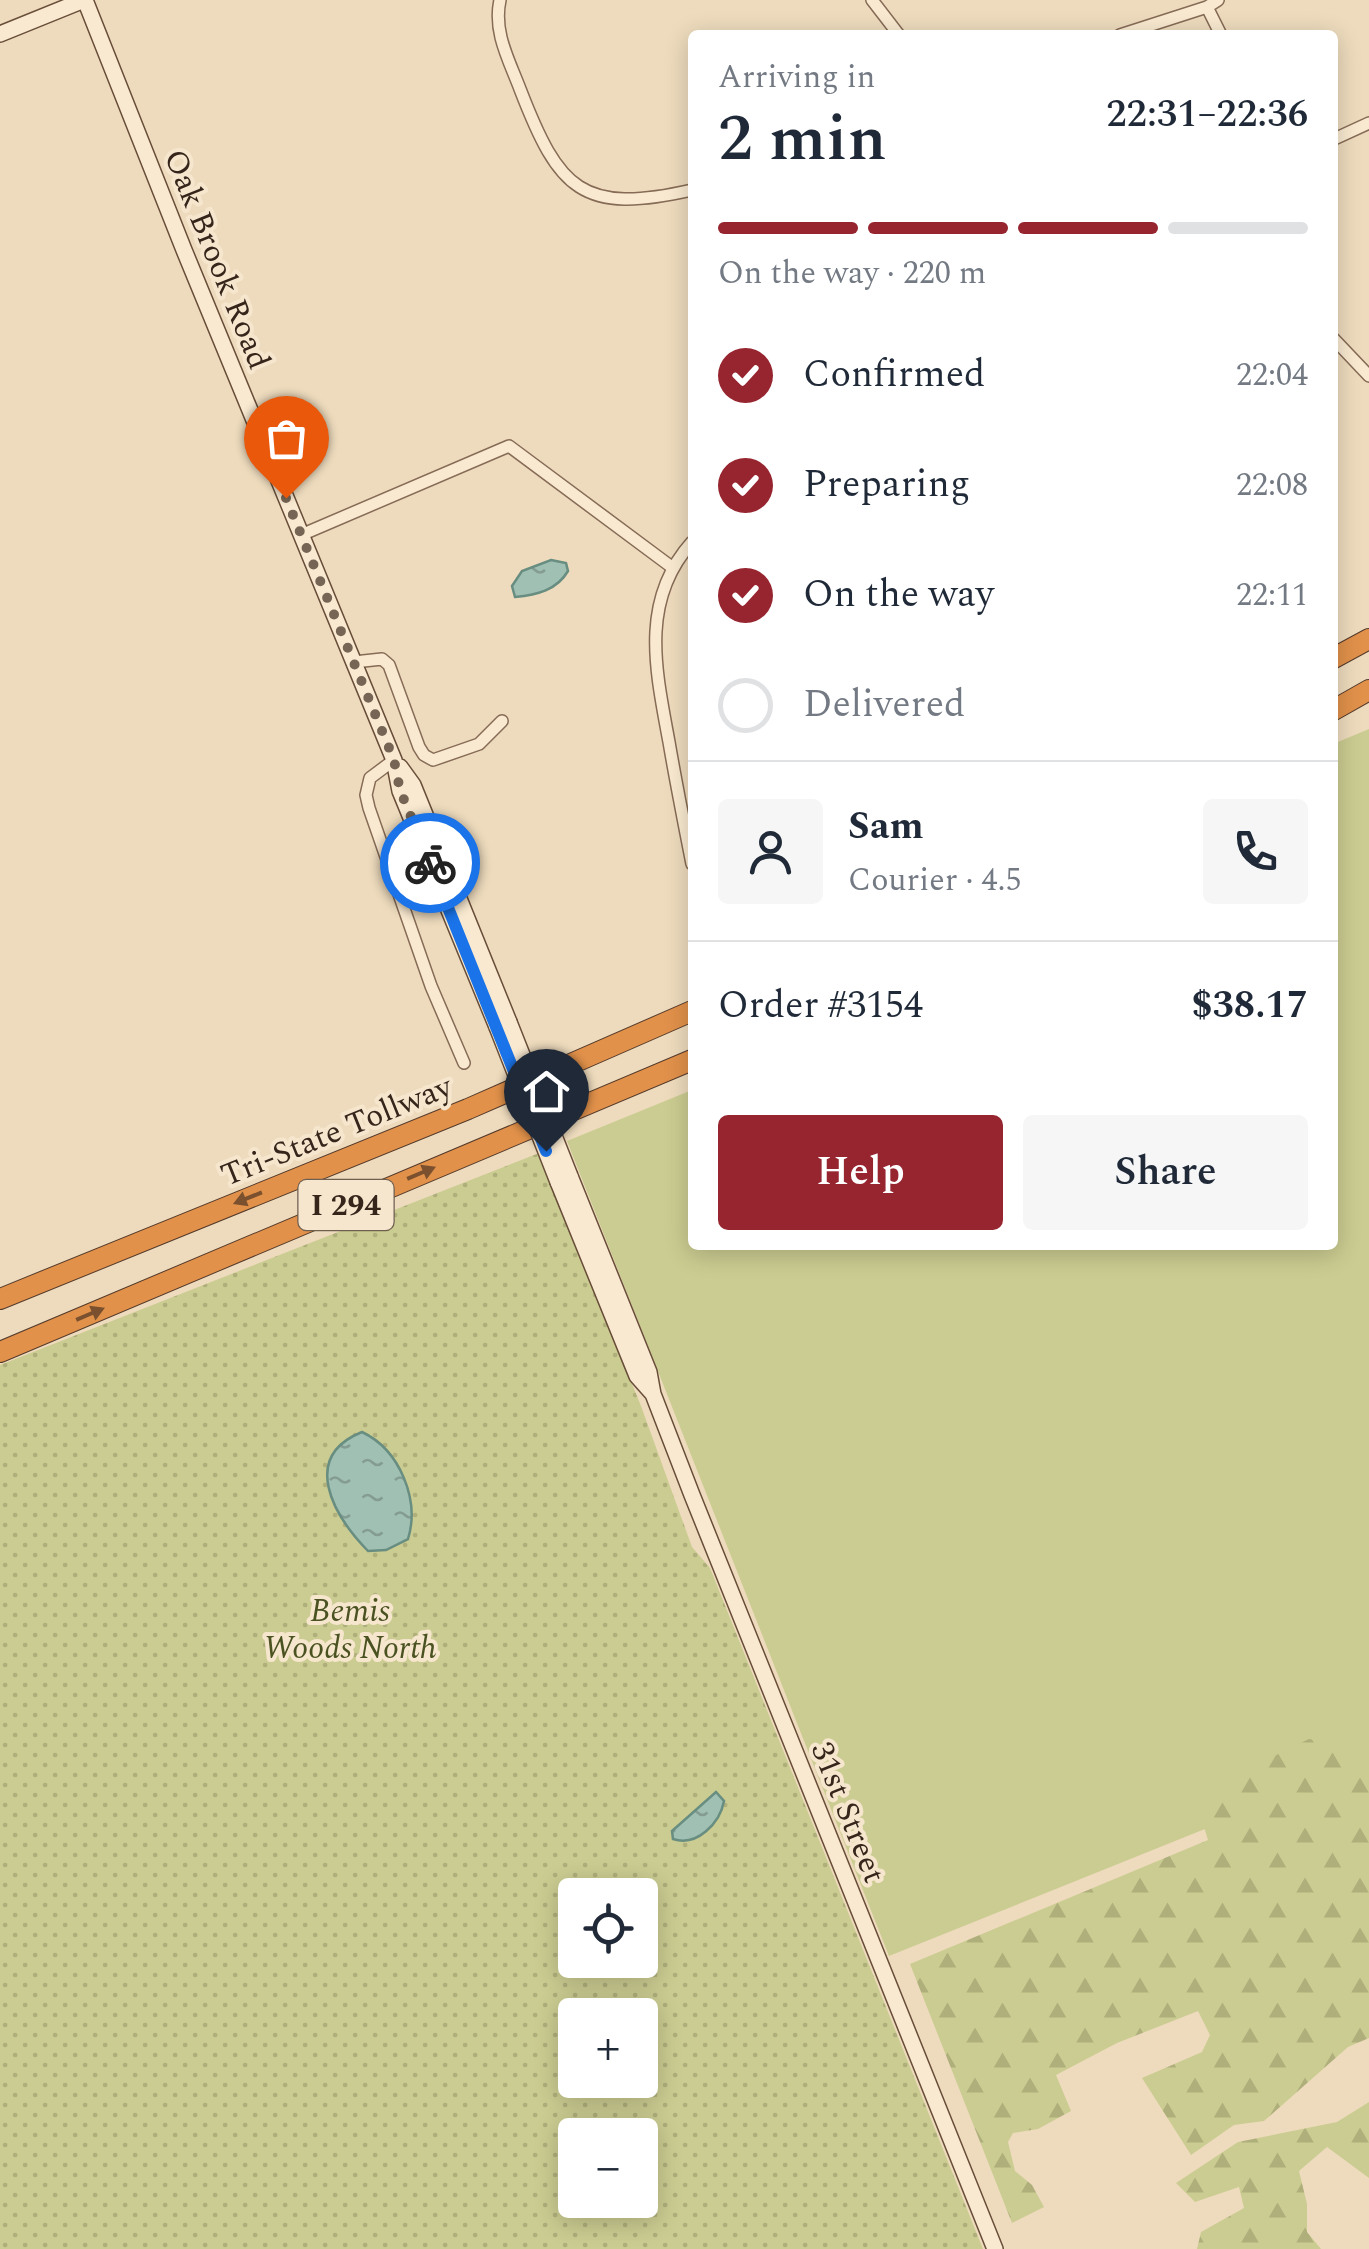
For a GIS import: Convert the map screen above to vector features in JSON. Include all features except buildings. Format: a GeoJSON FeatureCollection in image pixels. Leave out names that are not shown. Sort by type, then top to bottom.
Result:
{"type":"FeatureCollection","features":[{"type":"Feature","properties":{"kind":"highway"},"geometry":{"type":"LineString","coordinates":[[1338,656],[1369,639]]}},
{"type":"Feature","properties":{"kind":"highway"},"geometry":{"type":"LineString","coordinates":[[1338,708],[1369,690]]}},
{"type":"Feature","properties":{"kind":"highway"},"geometry":{"type":"LineString","coordinates":[[1338,710],[1369,698]]}},
{"type":"Feature","properties":{"kind":"highway","name":"Tri-State Tollway"},"geometry":{"type":"LineString","coordinates":[[0,1299],[468,1110],[688,1012]]}},
{"type":"Feature","properties":{"kind":"highway","name":"I 294"},"geometry":{"type":"LineString","coordinates":[[0,1352],[688,1062]]}},
{"type":"Feature","properties":{"kind":"main road"},"geometry":{"type":"LineString","coordinates":[[0,34],[84,0]]}},
{"type":"Feature","properties":{"kind":"main road","name":"Oak Brook Road"},"geometry":{"type":"LineString","coordinates":[[84,0],[394,760],[412,785],[502,1025]]}},
{"type":"Feature","properties":{"kind":"main road","name":"31st Street"},"geometry":{"type":"LineString","coordinates":[[502,1025],[564,1179],[650,1372],[653,1394],[995,2249]]}},
{"type":"Feature","properties":{"kind":"street"},"geometry":{"type":"LineString","coordinates":[[500,0],[498,22],[503,46],[542,142],[558,168],[586,191],[615,200],[650,200],[688,191]]}},
{"type":"Feature","properties":{"kind":"street"},"geometry":{"type":"LineString","coordinates":[[872,0],[895,30]]}},
{"type":"Feature","properties":{"kind":"street"},"geometry":{"type":"LineString","coordinates":[[1134,30],[1212,3],[1220,30]]}},
{"type":"Feature","properties":{"kind":"street"},"geometry":{"type":"LineString","coordinates":[[1338,137],[1369,124]]}},
{"type":"Feature","properties":{"kind":"street"},"geometry":{"type":"LineString","coordinates":[[1338,343],[1369,376]]}},
{"type":"Feature","properties":{"kind":"street"},"geometry":{"type":"LineString","coordinates":[[302,534],[509,446],[673,568]]}},
{"type":"Feature","properties":{"kind":"street"},"geometry":{"type":"LineString","coordinates":[[688,547],[673,568],[657,613],[654,657],[688,842]]}},
{"type":"Feature","properties":{"kind":"street"},"geometry":{"type":"LineString","coordinates":[[354,662],[382,659],[389,664],[419,747],[432,760],[479,744],[502,722]]}},
{"type":"Feature","properties":{"kind":"street"},"geometry":{"type":"LineString","coordinates":[[394,760],[370,778],[366,796],[430,982],[464,1063]]}},
{"type":"Feature","properties":{"kind":"green space"},"geometry":{"type":"Polygon","coordinates":[[[1369,729],[1369,1763],[889,1956],[567,1141],[688,1092],[688,1250],[1338,1250],[1338,742],[1369,729]]]}},
{"type":"Feature","properties":{"kind":"green space","name":"Bemis Woods North"},"geometry":{"type":"Polygon","coordinates":[[[539,1153],[641,1406],[692,1547],[710,1568],[983,2249],[0,2249],[0,1365],[539,1153]]]}},
{"type":"Feature","properties":{"kind":"green space"},"geometry":{"type":"Polygon","coordinates":[[[1309,1739],[1369,1749],[1369,2038],[1348,2047],[1264,2121],[1234,2125],[1191,2155],[1142,2078],[1202,2052],[1210,2035],[1198,2011],[1117,2043],[1056,2075],[1071,2111],[1038,2129],[1013,2133],[1008,2142],[1015,2171],[1032,2185],[1044,2207],[1012,2223],[910,1964],[1208,1840],[1200,1814],[1204,1790],[1309,1739]]]}},
{"type":"Feature","properties":{"kind":"green space"},"geometry":{"type":"Polygon","coordinates":[[[1369,2102],[1369,2178],[1327,2147],[1299,2171],[1307,2204],[1307,2232],[1321,2249],[1197,2249],[1201,2232],[1244,2208],[1239,2187],[1195,2202],[1176,2183],[1238,2142],[1337,2122],[1369,2102]]]}},
{"type":"Feature","properties":{"kind":"water"},"geometry":{"type":"Polygon","coordinates":[[[551,560],[566,563],[568,571],[558,583],[531,595],[515,597],[512,586],[522,571],[551,560]]]}},
{"type":"Feature","properties":{"kind":"water"},"geometry":{"type":"Polygon","coordinates":[[[362,1432],[387,1451],[409,1493],[408,1539],[386,1550],[368,1551],[355,1537],[334,1504],[329,1487],[327,1471],[332,1456],[343,1443],[362,1432]]]}},
{"type":"Feature","properties":{"kind":"water"},"geometry":{"type":"Polygon","coordinates":[[[716,1792],[724,1801],[712,1825],[691,1840],[673,1839],[672,1831],[716,1792]]]}},
{"type":"Feature","properties":{"kind":"way so far"},"geometry":{"type":"LineString","coordinates":[[286,498],[394,760],[400,790],[430,863]]}},
{"type":"Feature","properties":{"kind":"route"},"geometry":{"type":"LineString","coordinates":[[430,863],[546,1151]]}}]}
